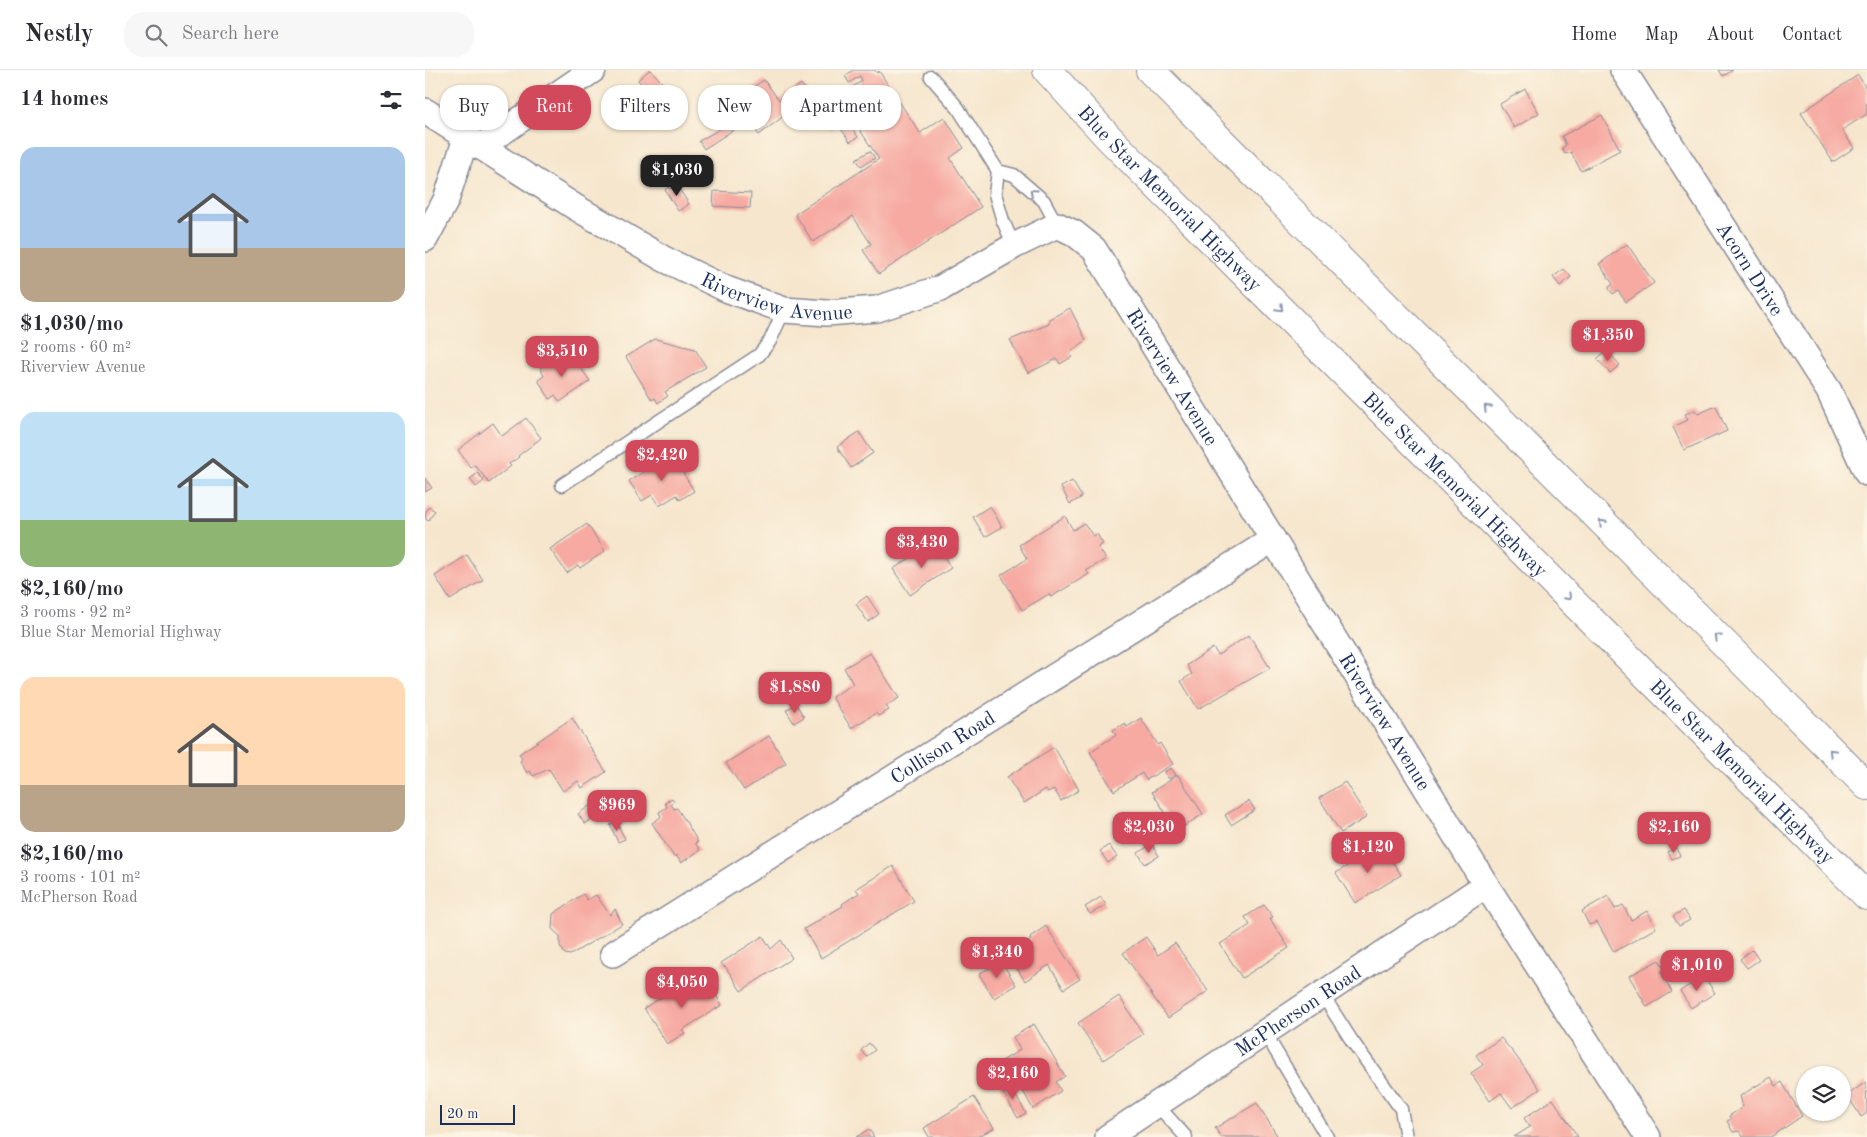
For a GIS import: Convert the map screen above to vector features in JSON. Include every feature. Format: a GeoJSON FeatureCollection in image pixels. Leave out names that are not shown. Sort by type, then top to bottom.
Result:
{"type":"FeatureCollection","features":[{"type":"Feature","properties":{"kind":"highway"},"geometry":{"type":"LineString","coordinates":[[1036,70],[1109,138]]}},
{"type":"Feature","properties":{"kind":"highway","name":"Blue Star Memorial Highway"},"geometry":{"type":"LineString","coordinates":[[1047,70],[1109,138],[1867,896]]}},
{"type":"Feature","properties":{"kind":"highway"},"geometry":{"type":"LineString","coordinates":[[1150,70],[1867,786]]}},
{"type":"Feature","properties":{"kind":"street"},"geometry":{"type":"LineString","coordinates":[[425,239],[473,143],[593,70]]}},
{"type":"Feature","properties":{"kind":"street","name":"Acorn Drive"},"geometry":{"type":"LineString","coordinates":[[1623,70],[1829,391],[1867,473]]}},
{"type":"Feature","properties":{"kind":"street","name":"Riverview Avenue"},"geometry":{"type":"LineString","coordinates":[[425,111],[575,207],[664,259],[726,289],[784,310],[827,312],[877,309],[941,288],[1014,246],[1057,225],[1074,233],[1094,249],[1486,885],[1648,1137]]}},
{"type":"Feature","properties":{"kind":"street","name":"Collison Road"},"geometry":{"type":"LineString","coordinates":[[613,954],[1272,540]]}},
{"type":"Feature","properties":{"kind":"street","name":"McPherson Road"},"geometry":{"type":"LineString","coordinates":[[1117,1134],[1157,1105],[1486,885]]}},
{"type":"Feature","properties":{"kind":"lane"},"geometry":{"type":"LineString","coordinates":[[931,77],[958,108],[999,171],[995,194],[1003,221],[1014,246]]}},
{"type":"Feature","properties":{"kind":"lane"},"geometry":{"type":"LineString","coordinates":[[999,171],[1014,174],[1044,201],[1057,225]]}},
{"type":"Feature","properties":{"kind":"lane"},"geometry":{"type":"LineString","coordinates":[[562,485],[759,355],[770,341],[784,310]]}},
{"type":"Feature","properties":{"kind":"lane"},"geometry":{"type":"LineString","coordinates":[[1322,994],[1352,1041],[1401,1109],[1406,1137]]}},
{"type":"Feature","properties":{"kind":"lane"},"geometry":{"type":"LineString","coordinates":[[1265,1033],[1327,1137]]}},
{"type":"Feature","properties":{"kind":"lane"},"geometry":{"type":"LineString","coordinates":[[1157,1105],[1186,1137]]}},
{"type":"Feature","properties":{"kind":"building"},"geometry":{"type":"Polygon","coordinates":[[[651,70],[664,85],[642,85],[638,80],[651,70]]]}},
{"type":"Feature","properties":{"kind":"building"},"geometry":{"type":"Polygon","coordinates":[[[853,70],[875,70],[877,73],[879,71],[888,85],[855,85],[862,81],[860,76],[849,83],[845,76],[853,70]]]}},
{"type":"Feature","properties":{"kind":"building"},"geometry":{"type":"Polygon","coordinates":[[[1719,70],[1733,70],[1723,76],[1719,70]]]}},
{"type":"Feature","properties":{"kind":"building"},"geometry":{"type":"Polygon","coordinates":[[[1858,75],[1867,90],[1867,114],[1842,130],[1854,148],[1833,162],[1801,113],[1858,75]]]}},
{"type":"Feature","properties":{"kind":"building"},"geometry":{"type":"Polygon","coordinates":[[[764,80],[768,85],[756,85],[764,80]]]}},
{"type":"Feature","properties":{"kind":"building"},"geometry":{"type":"Polygon","coordinates":[[[771,89],[779,100],[781,99],[781,118],[771,126],[771,89]]]}},
{"type":"Feature","properties":{"kind":"building"},"geometry":{"type":"Polygon","coordinates":[[[1525,89],[1539,113],[1514,128],[1500,104],[1525,89]]]}},
{"type":"Feature","properties":{"kind":"building"},"geometry":{"type":"Polygon","coordinates":[[[901,104],[920,133],[944,117],[964,148],[950,158],[981,207],[879,274],[863,250],[871,244],[853,216],[813,242],[795,214],[879,159],[860,130],[901,130],[901,104]]]}},
{"type":"Feature","properties":{"kind":"building"},"geometry":{"type":"Polygon","coordinates":[[[1602,115],[1620,150],[1581,171],[1571,152],[1565,154],[1562,148],[1566,145],[1562,136],[1602,115]]]}},
{"type":"Feature","properties":{"kind":"building"},"geometry":{"type":"Polygon","coordinates":[[[718,130],[733,130],[704,149],[699,141],[718,130]]]}},
{"type":"Feature","properties":{"kind":"building"},"geometry":{"type":"Polygon","coordinates":[[[755,130],[766,130],[759,135],[755,130]]]}},
{"type":"Feature","properties":{"kind":"building"},"geometry":{"type":"Polygon","coordinates":[[[842,130],[853,130],[858,137],[850,142],[842,130]]]}},
{"type":"Feature","properties":{"kind":"building"},"geometry":{"type":"Polygon","coordinates":[[[870,151],[875,158],[861,166],[856,159],[870,151]]]}},
{"type":"Feature","properties":{"kind":"building"},"geometry":{"type":"Polygon","coordinates":[[[675,183],[689,204],[678,211],[665,190],[668,187],[670,189],[673,187],[671,185],[675,183]]]}},
{"type":"Feature","properties":{"kind":"building"},"geometry":{"type":"Polygon","coordinates":[[[714,191],[751,193],[750,208],[713,206],[714,191]]]}},
{"type":"Feature","properties":{"kind":"building"},"geometry":{"type":"Polygon","coordinates":[[[1627,244],[1654,283],[1626,302],[1618,291],[1613,294],[1609,289],[1613,284],[1599,264],[1627,244]]]}},
{"type":"Feature","properties":{"kind":"building"},"geometry":{"type":"Polygon","coordinates":[[[1564,269],[1571,277],[1560,286],[1553,277],[1564,269]]]}},
{"type":"Feature","properties":{"kind":"building"},"geometry":{"type":"Polygon","coordinates":[[[1070,308],[1086,340],[1070,353],[1072,357],[1060,364],[1057,359],[1028,373],[1010,340],[1049,324],[1049,319],[1070,308]]]}},
{"type":"Feature","properties":{"kind":"building"},"geometry":{"type":"Polygon","coordinates":[[[655,339],[695,349],[706,367],[665,392],[668,396],[658,403],[655,398],[652,400],[626,357],[655,339]]]}},
{"type":"Feature","properties":{"kind":"building"},"geometry":{"type":"Polygon","coordinates":[[[1607,350],[1620,365],[1610,373],[1597,359],[1607,350]]]}},
{"type":"Feature","properties":{"kind":"building"},"geometry":{"type":"Polygon","coordinates":[[[559,354],[565,363],[573,357],[590,381],[560,402],[555,395],[550,399],[538,380],[544,376],[540,368],[559,354]]]}},
{"type":"Feature","properties":{"kind":"building"},"geometry":{"type":"Polygon","coordinates":[[[1716,406],[1727,431],[1684,450],[1673,427],[1688,420],[1685,414],[1695,410],[1698,414],[1716,406]]]}},
{"type":"Feature","properties":{"kind":"building"},"geometry":{"type":"Polygon","coordinates":[[[526,418],[541,438],[509,464],[511,466],[489,483],[475,465],[471,468],[458,450],[493,423],[502,436],[526,418]]]}},
{"type":"Feature","properties":{"kind":"building"},"geometry":{"type":"Polygon","coordinates":[[[859,432],[873,453],[851,468],[837,447],[859,432]]]}},
{"type":"Feature","properties":{"kind":"building"},"geometry":{"type":"Polygon","coordinates":[[[672,455],[694,491],[680,500],[677,495],[659,506],[652,495],[642,501],[629,481],[672,455]]]}},
{"type":"Feature","properties":{"kind":"building"},"geometry":{"type":"Polygon","coordinates":[[[478,473],[484,481],[476,487],[470,479],[478,473]]]}},
{"type":"Feature","properties":{"kind":"building"},"geometry":{"type":"Polygon","coordinates":[[[425,478],[432,488],[425,492],[425,478]]]}},
{"type":"Feature","properties":{"kind":"building"},"geometry":{"type":"Polygon","coordinates":[[[1072,481],[1082,497],[1070,504],[1061,487],[1072,481]]]}},
{"type":"Feature","properties":{"kind":"building"},"geometry":{"type":"Polygon","coordinates":[[[990,506],[1002,527],[985,537],[973,517],[990,506]]]}},
{"type":"Feature","properties":{"kind":"building"},"geometry":{"type":"Polygon","coordinates":[[[429,507],[435,511],[428,521],[425,518],[425,513],[429,507]]]}},
{"type":"Feature","properties":{"kind":"building"},"geometry":{"type":"Polygon","coordinates":[[[1065,516],[1073,530],[1084,523],[1093,536],[1097,534],[1103,544],[1098,547],[1106,559],[1086,571],[1089,574],[1051,597],[1049,594],[1022,610],[1001,575],[1027,559],[1019,545],[1065,516]]]}},
{"type":"Feature","properties":{"kind":"building"},"geometry":{"type":"Polygon","coordinates":[[[587,524],[605,551],[580,568],[578,565],[567,573],[550,549],[587,524]]]}},
{"type":"Feature","properties":{"kind":"building"},"geometry":{"type":"Polygon","coordinates":[[[935,542],[951,568],[910,595],[893,569],[935,542]]]}},
{"type":"Feature","properties":{"kind":"building"},"geometry":{"type":"Polygon","coordinates":[[[467,555],[483,580],[450,600],[435,576],[467,555]]]}},
{"type":"Feature","properties":{"kind":"building"},"geometry":{"type":"Polygon","coordinates":[[[867,596],[879,614],[868,622],[856,604],[867,596]]]}},
{"type":"Feature","properties":{"kind":"building"},"geometry":{"type":"Polygon","coordinates":[[[1249,635],[1270,668],[1198,709],[1181,681],[1192,674],[1187,665],[1213,648],[1218,655],[1249,635]]]}},
{"type":"Feature","properties":{"kind":"building"},"geometry":{"type":"Polygon","coordinates":[[[870,653],[899,698],[886,706],[889,710],[878,716],[876,713],[851,728],[832,697],[853,684],[844,668],[870,653]]]}},
{"type":"Feature","properties":{"kind":"building"},"geometry":{"type":"Polygon","coordinates":[[[796,704],[804,717],[794,723],[786,710],[796,704]]]}},
{"type":"Feature","properties":{"kind":"building"},"geometry":{"type":"Polygon","coordinates":[[[572,718],[606,772],[582,788],[578,781],[563,791],[549,769],[533,776],[530,771],[527,773],[520,761],[522,759],[519,754],[572,718]]]}},
{"type":"Feature","properties":{"kind":"building"},"geometry":{"type":"Polygon","coordinates":[[[1141,718],[1173,764],[1146,780],[1142,773],[1114,791],[1090,752],[1116,735],[1113,730],[1125,723],[1127,727],[1141,718]]]}},
{"type":"Feature","properties":{"kind":"building"},"geometry":{"type":"Polygon","coordinates":[[[769,736],[786,763],[744,790],[726,763],[769,736]]]}},
{"type":"Feature","properties":{"kind":"building"},"geometry":{"type":"Polygon","coordinates":[[[1054,747],[1079,790],[1061,801],[1054,789],[1048,792],[1046,789],[1024,803],[1007,777],[1054,747]]]}},
{"type":"Feature","properties":{"kind":"building"},"geometry":{"type":"Polygon","coordinates":[[[1171,768],[1176,775],[1169,779],[1164,772],[1171,768]]]}},
{"type":"Feature","properties":{"kind":"building"},"geometry":{"type":"Polygon","coordinates":[[[1178,775],[1203,814],[1177,831],[1152,792],[1178,775]]]}},
{"type":"Feature","properties":{"kind":"building"},"geometry":{"type":"Polygon","coordinates":[[[1345,782],[1367,817],[1341,833],[1319,798],[1345,782]]]}},
{"type":"Feature","properties":{"kind":"building"},"geometry":{"type":"Polygon","coordinates":[[[672,798],[674,801],[671,804],[674,809],[677,808],[686,822],[698,842],[695,843],[700,850],[681,863],[676,855],[674,857],[652,823],[661,817],[659,812],[667,807],[665,803],[672,798]]]}},
{"type":"Feature","properties":{"kind":"building"},"geometry":{"type":"Polygon","coordinates":[[[1249,801],[1255,810],[1231,825],[1225,815],[1249,801]]]}},
{"type":"Feature","properties":{"kind":"building"},"geometry":{"type":"Polygon","coordinates":[[[592,804],[599,814],[585,824],[578,814],[592,804]]]}},
{"type":"Feature","properties":{"kind":"building"},"geometry":{"type":"Polygon","coordinates":[[[616,821],[625,839],[618,842],[610,825],[616,821]]]}},
{"type":"Feature","properties":{"kind":"building"},"geometry":{"type":"Polygon","coordinates":[[[1152,844],[1159,856],[1145,864],[1138,853],[1152,844]]]}},
{"type":"Feature","properties":{"kind":"building"},"geometry":{"type":"Polygon","coordinates":[[[1381,844],[1401,875],[1355,903],[1336,873],[1381,844]]]}},
{"type":"Feature","properties":{"kind":"building"},"geometry":{"type":"Polygon","coordinates":[[[1109,845],[1117,857],[1108,863],[1100,851],[1109,845]]]}},
{"type":"Feature","properties":{"kind":"building"},"geometry":{"type":"Polygon","coordinates":[[[1676,848],[1680,856],[1672,859],[1668,852],[1676,848]]]}},
{"type":"Feature","properties":{"kind":"building"},"geometry":{"type":"Polygon","coordinates":[[[893,866],[914,901],[821,958],[804,929],[843,906],[842,904],[859,893],[856,889],[893,866]]]}},
{"type":"Feature","properties":{"kind":"building"},"geometry":{"type":"Polygon","coordinates":[[[583,894],[587,900],[596,895],[610,915],[615,909],[622,924],[570,955],[565,954],[560,946],[560,936],[552,929],[553,914],[583,894]]]}},
{"type":"Feature","properties":{"kind":"building"},"geometry":{"type":"Polygon","coordinates":[[[1608,896],[1615,909],[1623,905],[1631,920],[1647,911],[1656,928],[1614,952],[1597,922],[1589,925],[1582,911],[1608,896]]]}},
{"type":"Feature","properties":{"kind":"building"},"geometry":{"type":"Polygon","coordinates":[[[1101,897],[1106,905],[1090,914],[1085,907],[1101,897]]]}},
{"type":"Feature","properties":{"kind":"building"},"geometry":{"type":"Polygon","coordinates":[[[1264,905],[1273,917],[1270,919],[1289,948],[1242,978],[1220,944],[1250,925],[1245,917],[1264,905]]]}},
{"type":"Feature","properties":{"kind":"building"},"geometry":{"type":"Polygon","coordinates":[[[1684,910],[1690,920],[1679,926],[1673,916],[1684,910]]]}},
{"type":"Feature","properties":{"kind":"building"},"geometry":{"type":"Polygon","coordinates":[[[1046,926],[1080,979],[1064,989],[1049,965],[1025,981],[1008,955],[1031,940],[1030,937],[1046,926]]]}},
{"type":"Feature","properties":{"kind":"building"},"geometry":{"type":"Polygon","coordinates":[[[763,936],[771,949],[781,940],[792,958],[741,991],[725,966],[721,963],[763,936]]]}},
{"type":"Feature","properties":{"kind":"building"},"geometry":{"type":"Polygon","coordinates":[[[1146,937],[1158,955],[1175,943],[1208,991],[1168,1018],[1123,953],[1146,937]]]}},
{"type":"Feature","properties":{"kind":"building"},"geometry":{"type":"Polygon","coordinates":[[[1752,950],[1759,960],[1747,968],[1740,959],[1752,950]]]}},
{"type":"Feature","properties":{"kind":"building"},"geometry":{"type":"Polygon","coordinates":[[[1659,960],[1665,970],[1661,972],[1672,992],[1647,1007],[1629,976],[1659,960]]]}},
{"type":"Feature","properties":{"kind":"building"},"geometry":{"type":"Polygon","coordinates":[[[1001,961],[1016,985],[994,998],[979,974],[1001,961]]]}},
{"type":"Feature","properties":{"kind":"building"},"geometry":{"type":"Polygon","coordinates":[[[1704,976],[1715,993],[1691,1008],[1680,991],[1704,976]]]}},
{"type":"Feature","properties":{"kind":"building"},"geometry":{"type":"Polygon","coordinates":[[[705,977],[722,1005],[682,1030],[685,1033],[667,1044],[644,1008],[687,982],[690,987],[705,977]]]}},
{"type":"Feature","properties":{"kind":"building"},"geometry":{"type":"Polygon","coordinates":[[[1119,996],[1143,1034],[1103,1060],[1078,1023],[1119,996]]]}},
{"type":"Feature","properties":{"kind":"building"},"geometry":{"type":"Polygon","coordinates":[[[1034,1024],[1065,1076],[1056,1082],[1061,1091],[1033,1109],[1014,1075],[1012,1076],[1002,1061],[1020,1050],[1013,1037],[1034,1024]]]}},
{"type":"Feature","properties":{"kind":"building"},"geometry":{"type":"Polygon","coordinates":[[[1501,1038],[1540,1089],[1512,1108],[1501,1093],[1490,1101],[1471,1073],[1483,1065],[1476,1055],[1501,1038]]]}},
{"type":"Feature","properties":{"kind":"building"},"geometry":{"type":"Polygon","coordinates":[[[869,1043],[875,1050],[866,1057],[861,1050],[869,1043]]]}},
{"type":"Feature","properties":{"kind":"building"},"geometry":{"type":"Polygon","coordinates":[[[1771,1077],[1776,1086],[1782,1082],[1796,1106],[1796,1120],[1771,1137],[1743,1137],[1739,1131],[1733,1132],[1727,1121],[1731,1119],[1729,1116],[1743,1107],[1740,1096],[1771,1077]]]}},
{"type":"Feature","properties":{"kind":"building"},"geometry":{"type":"Polygon","coordinates":[[[1007,1081],[1026,1113],[1018,1118],[999,1086],[1007,1081]]]}},
{"type":"Feature","properties":{"kind":"building"},"geometry":{"type":"Polygon","coordinates":[[[1866,1082],[1867,1113],[1861,1117],[1851,1101],[1851,1092],[1866,1082]]]}},
{"type":"Feature","properties":{"kind":"building"},"geometry":{"type":"Polygon","coordinates":[[[974,1097],[994,1128],[977,1137],[929,1137],[924,1128],[974,1097]]]}},
{"type":"Feature","properties":{"kind":"building"},"geometry":{"type":"Polygon","coordinates":[[[1553,1099],[1578,1137],[1514,1137],[1530,1127],[1524,1118],[1553,1099]]]}},
{"type":"Feature","properties":{"kind":"building"},"geometry":{"type":"Polygon","coordinates":[[[1257,1103],[1278,1137],[1221,1137],[1215,1128],[1257,1103]]]}},
{"type":"Feature","properties":{"kind":"building"},"geometry":{"type":"Polygon","coordinates":[[[869,1129],[874,1137],[856,1137],[869,1129]]]}}]}
